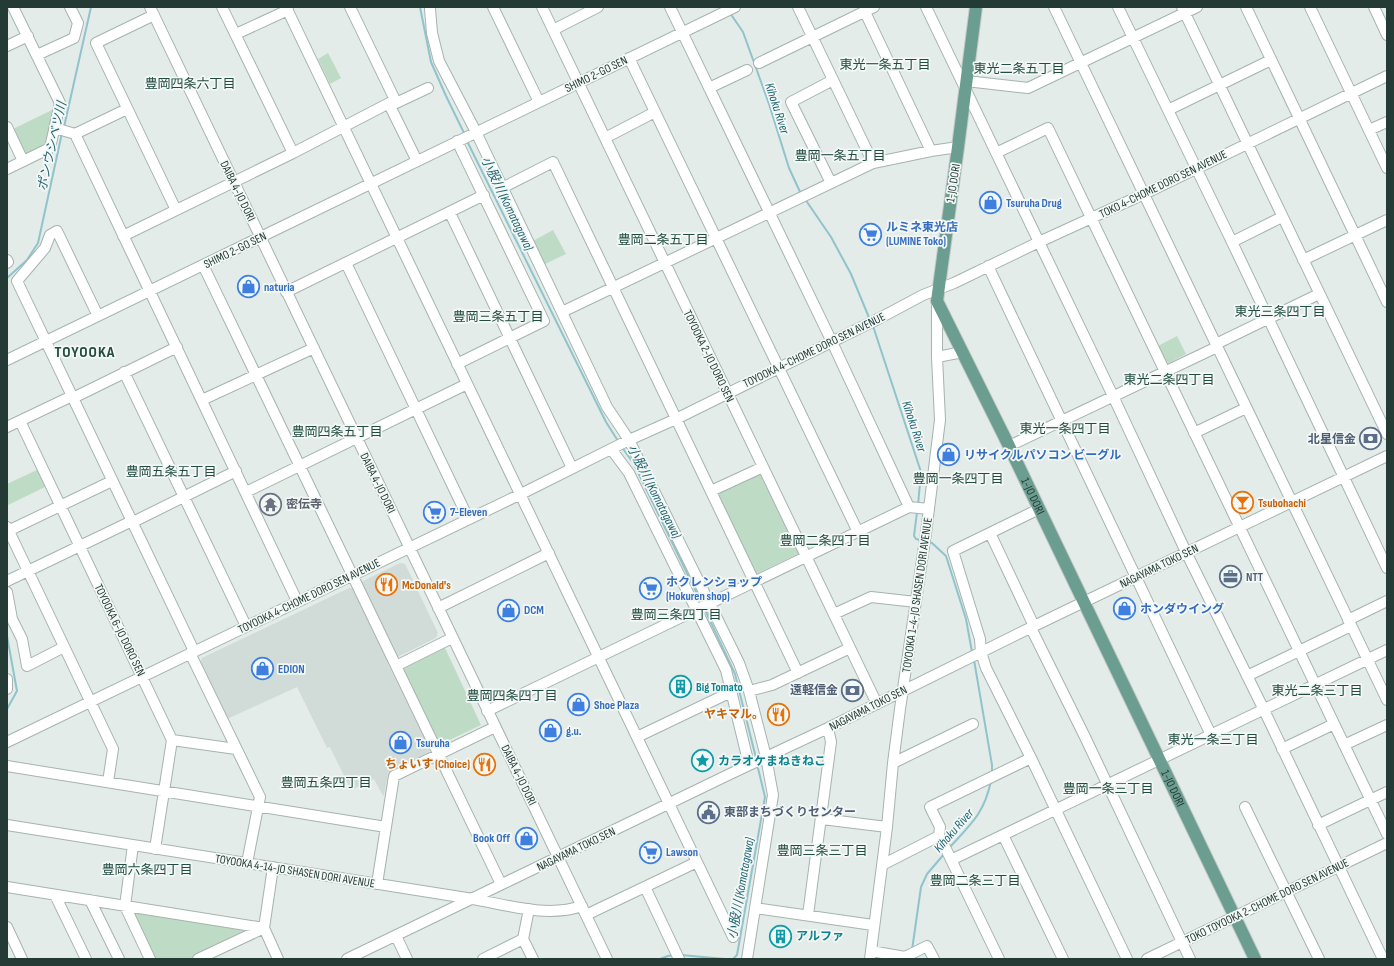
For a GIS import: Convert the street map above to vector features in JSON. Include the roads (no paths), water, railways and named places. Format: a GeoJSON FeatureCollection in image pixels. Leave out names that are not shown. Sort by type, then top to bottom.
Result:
{"type":"FeatureCollection","features":[{"type":"Feature","properties":{"kind":"main road","name":"1-JO DORI"},"geometry":{"type":"LineString","coordinates":[[976,7],[937,295],[1255,959]]}},
{"type":"Feature","properties":{"kind":"street"},"geometry":{"type":"LineString","coordinates":[[7,169],[50,148],[57,129],[60,104],[13,7]]}},
{"type":"Feature","properties":{"kind":"street"},"geometry":{"type":"LineString","coordinates":[[37,55],[74,38],[78,23],[70,7]]}},
{"type":"Feature","properties":{"kind":"street"},"geometry":{"type":"LineString","coordinates":[[222,7],[293,153]]}},
{"type":"Feature","properties":{"kind":"street"},"geometry":{"type":"LineString","coordinates":[[350,7],[417,161]]}},
{"type":"Feature","properties":{"kind":"street"},"geometry":{"type":"LineString","coordinates":[[493,7],[539,102]]}},
{"type":"Feature","properties":{"kind":"street","name":"TOYOOKA 2-JO DORO SEN"},"geometry":{"type":"LineString","coordinates":[[542,7],[806,558],[878,704]]}},
{"type":"Feature","properties":{"kind":"street"},"geometry":{"type":"LineString","coordinates":[[553,30],[598,7]]}},
{"type":"Feature","properties":{"kind":"street"},"geometry":{"type":"LineString","coordinates":[[487,711],[858,532],[918,508],[832,342],[670,7]]}},
{"type":"Feature","properties":{"kind":"street"},"geometry":{"type":"LineString","coordinates":[[798,7],[873,163]]}},
{"type":"Feature","properties":{"kind":"street"},"geometry":{"type":"LineString","coordinates":[[926,7],[966,86],[996,153],[1186,552],[1264,710],[1383,959]]}},
{"type":"Feature","properties":{"kind":"street"},"geometry":{"type":"LineString","coordinates":[[1054,7],[1387,700]]}},
{"type":"Feature","properties":{"kind":"street"},"geometry":{"type":"LineString","coordinates":[[1118,7],[1387,568]]}},
{"type":"Feature","properties":{"kind":"street"},"geometry":{"type":"LineString","coordinates":[[966,86],[1028,88],[1133,38],[1183,10],[1197,7]]}},
{"type":"Feature","properties":{"kind":"street"},"geometry":{"type":"LineString","coordinates":[[1246,7],[1387,302]]}},
{"type":"Feature","properties":{"kind":"street"},"geometry":{"type":"LineString","coordinates":[[1310,7],[1387,168]]}},
{"type":"Feature","properties":{"kind":"street"},"geometry":{"type":"LineString","coordinates":[[1374,7],[1387,35]]}},
{"type":"Feature","properties":{"kind":"street"},"geometry":{"type":"LineString","coordinates":[[236,34],[287,8],[457,364],[550,552],[598,657],[733,938]]}},
{"type":"Feature","properties":{"kind":"street","name":"SHIMO 2-GO SEN"},"geometry":{"type":"LineString","coordinates":[[7,360],[734,8]]}},
{"type":"Feature","properties":{"kind":"street"},"geometry":{"type":"LineString","coordinates":[[430,9],[432,33],[439,61],[467,137],[484,196],[544,321],[457,364]]}},
{"type":"Feature","properties":{"kind":"street"},"geometry":{"type":"LineString","coordinates":[[759,63],[870,9],[931,151]]}},
{"type":"Feature","properties":{"kind":"street"},"geometry":{"type":"LineString","coordinates":[[1183,10],[1246,144],[1387,434]]}},
{"type":"Feature","properties":{"kind":"street"},"geometry":{"type":"LineString","coordinates":[[152,11],[96,43],[176,210]]}},
{"type":"Feature","properties":{"kind":"street","name":"DAIBA 4-JO DORI"},"geometry":{"type":"LineString","coordinates":[[152,11],[607,959]]}},
{"type":"Feature","properties":{"kind":"street"},"geometry":{"type":"LineString","coordinates":[[7,46],[28,36]]}},
{"type":"Feature","properties":{"kind":"street"},"geometry":{"type":"LineString","coordinates":[[629,58],[858,532]]}},
{"type":"Feature","properties":{"kind":"street"},"geometry":{"type":"LineString","coordinates":[[1168,110],[1271,60]]}},
{"type":"Feature","properties":{"kind":"street"},"geometry":{"type":"LineString","coordinates":[[709,88],[747,70]]}},
{"type":"Feature","properties":{"kind":"street","name":"TOKO 4-CHOME DORO SEN AVENUE"},"geometry":{"type":"LineString","coordinates":[[937,295],[954,283],[988,266],[1144,194],[1387,76]]}},
{"type":"Feature","properties":{"kind":"street"},"geometry":{"type":"LineString","coordinates":[[831,183],[790,102],[833,80]]}},
{"type":"Feature","properties":{"kind":"street"},"geometry":{"type":"LineString","coordinates":[[123,236],[293,153],[392,102],[396,104],[428,88]]}},
{"type":"Feature","properties":{"kind":"street"},"geometry":{"type":"LineString","coordinates":[[57,129],[72,134],[127,109]]}},
{"type":"Feature","properties":{"kind":"street"},"geometry":{"type":"LineString","coordinates":[[604,138],[656,112]]}},
{"type":"Feature","properties":{"kind":"street"},"geometry":{"type":"LineString","coordinates":[[1369,130],[1387,122]]}},
{"type":"Feature","properties":{"kind":"street"},"geometry":{"type":"LineString","coordinates":[[7,127],[24,161]]}},
{"type":"Feature","properties":{"kind":"street"},"geometry":{"type":"LineString","coordinates":[[996,153],[1048,128],[1387,834]]}},
{"type":"Feature","properties":{"kind":"street"},"geometry":{"type":"LineString","coordinates":[[72,134],[177,347],[298,602]]}},
{"type":"Feature","properties":{"kind":"street"},"geometry":{"type":"LineString","coordinates":[[467,137],[502,188],[607,407],[627,441],[702,606],[726,670],[751,764]]}},
{"type":"Feature","properties":{"kind":"street"},"geometry":{"type":"LineString","coordinates":[[562,312],[873,163],[958,147]]}},
{"type":"Feature","properties":{"kind":"street"},"geometry":{"type":"LineString","coordinates":[[502,188],[553,162],[798,673]]}},
{"type":"Feature","properties":{"kind":"street"},"geometry":{"type":"LineString","coordinates":[[286,292],[484,196]]}},
{"type":"Feature","properties":{"kind":"street"},"geometry":{"type":"LineString","coordinates":[[450,213],[572,468]]}},
{"type":"Feature","properties":{"kind":"street"},"geometry":{"type":"LineString","coordinates":[[1232,242],[1282,217]]}},
{"type":"Feature","properties":{"kind":"street"},"geometry":{"type":"LineString","coordinates":[[1303,260],[1387,220]]}},
{"type":"Feature","properties":{"kind":"street"},"geometry":{"type":"LineString","coordinates":[[98,316],[57,231],[50,235],[45,248],[17,281],[132,522],[236,749],[260,796],[257,805],[247,863]]}},
{"type":"Feature","properties":{"kind":"street"},"geometry":{"type":"LineString","coordinates":[[346,263],[468,518]]}},
{"type":"Feature","properties":{"kind":"street"},"geometry":{"type":"LineString","coordinates":[[203,265],[257,374],[501,884]]}},
{"type":"Feature","properties":{"kind":"street"},"geometry":{"type":"LineString","coordinates":[[988,266],[1211,735]]}},
{"type":"Feature","properties":{"kind":"street"},"geometry":{"type":"LineString","coordinates":[[1009,446],[1165,372],[1268,318],[1319,294]]}},
{"type":"Feature","properties":{"kind":"street","name":"TOYOOKA 4-CHOME DORO SEN AVENUE"},"geometry":{"type":"LineString","coordinates":[[7,742],[780,368],[867,325],[923,295],[937,295]]}},
{"type":"Feature","properties":{"kind":"street","name":"TOYOOKA 1-4-JO SHASEN DORI AVENUE"},"geometry":{"type":"LineString","coordinates":[[870,955],[887,827],[893,763],[926,533],[918,508],[940,420],[937,357],[937,295]]}},
{"type":"Feature","properties":{"kind":"street"},"geometry":{"type":"LineString","coordinates":[[7,427],[177,347]]}},
{"type":"Feature","properties":{"kind":"street"},"geometry":{"type":"LineString","coordinates":[[202,400],[314,348]]}},
{"type":"Feature","properties":{"kind":"street"},"geometry":{"type":"LineString","coordinates":[[937,357],[963,352]]}},
{"type":"Feature","properties":{"kind":"street"},"geometry":{"type":"LineString","coordinates":[[124,372],[246,626]]}},
{"type":"Feature","properties":{"kind":"street"},"geometry":{"type":"LineString","coordinates":[[246,492],[467,384]]}},
{"type":"Feature","properties":{"kind":"street"},"geometry":{"type":"LineString","coordinates":[[1194,433],[1246,408]]}},
{"type":"Feature","properties":{"kind":"street","name":"TOYOOKA 6-JO DORO SEN"},"geometry":{"type":"LineString","coordinates":[[20,421],[172,740]]}},
{"type":"Feature","properties":{"kind":"street"},"geometry":{"type":"LineString","coordinates":[[613,448],[629,473],[702,606],[739,663],[749,691],[773,795],[746,959]]}},
{"type":"Feature","properties":{"kind":"street","name":"NAGAYAMA TOKO SEN"},"geometry":{"type":"LineString","coordinates":[[347,959],[878,704],[903,690],[1186,552],[1387,456]]}},
{"type":"Feature","properties":{"kind":"street"},"geometry":{"type":"LineString","coordinates":[[711,491],[763,467]]}},
{"type":"Feature","properties":{"kind":"street"},"geometry":{"type":"LineString","coordinates":[[7,581],[236,471]]}},
{"type":"Feature","properties":{"kind":"street"},"geometry":{"type":"LineString","coordinates":[[108,782],[113,749],[8,529],[61,506],[112,481]]}},
{"type":"Feature","properties":{"kind":"street"},"geometry":{"type":"LineString","coordinates":[[1039,509],[953,551],[980,639],[979,653],[1127,959]]}},
{"type":"Feature","properties":{"kind":"street"},"geometry":{"type":"LineString","coordinates":[[990,533],[1190,959]]}},
{"type":"Feature","properties":{"kind":"street"},"geometry":{"type":"LineString","coordinates":[[438,608],[550,552]]}},
{"type":"Feature","properties":{"kind":"street"},"geometry":{"type":"LineString","coordinates":[[7,592],[12,619],[22,639],[28,666],[64,647]]}},
{"type":"Feature","properties":{"kind":"street"},"geometry":{"type":"LineString","coordinates":[[834,614],[870,596],[916,602]]}},
{"type":"Feature","properties":{"kind":"street"},"geometry":{"type":"LineString","coordinates":[[1247,676],[1298,651],[1387,602]]}},
{"type":"Feature","properties":{"kind":"street"},"geometry":{"type":"LineString","coordinates":[[396,666],[452,638]]}},
{"type":"Feature","properties":{"kind":"street"},"geometry":{"type":"LineString","coordinates":[[749,691],[772,686],[850,648]]}},
{"type":"Feature","properties":{"kind":"street"},"geometry":{"type":"LineString","coordinates":[[950,858],[1003,835],[1387,650]]}},
{"type":"Feature","properties":{"kind":"street"},"geometry":{"type":"LineString","coordinates":[[7,679],[7,689]]}},
{"type":"Feature","properties":{"kind":"street"},"geometry":{"type":"LineString","coordinates":[[637,737],[731,692]]}},
{"type":"Feature","properties":{"kind":"street"},"geometry":{"type":"LineString","coordinates":[[893,763],[973,724]]}},
{"type":"Feature","properties":{"kind":"street"},"geometry":{"type":"LineString","coordinates":[[1282,749],[1334,724]]}},
{"type":"Feature","properties":{"kind":"street"},"geometry":{"type":"LineString","coordinates":[[1344,745],[1387,724]]}},
{"type":"Feature","properties":{"kind":"street"},"geometry":{"type":"LineString","coordinates":[[377,884],[394,776],[495,727]]}},
{"type":"Feature","properties":{"kind":"street"},"geometry":{"type":"LineString","coordinates":[[808,915],[822,819],[831,742],[828,728]]}},
{"type":"Feature","properties":{"kind":"street"},"geometry":{"type":"LineString","coordinates":[[155,849],[172,740],[236,749]]}},
{"type":"Feature","properties":{"kind":"street"},"geometry":{"type":"LineString","coordinates":[[999,959],[939,836],[940,827],[930,807],[1031,758]]}},
{"type":"Feature","properties":{"kind":"street"},"geometry":{"type":"LineString","coordinates":[[7,766],[165,792],[257,805],[386,827]]}},
{"type":"Feature","properties":{"kind":"street"},"geometry":{"type":"LineString","coordinates":[[1318,825],[1387,792]]}},
{"type":"Feature","properties":{"kind":"street"},"geometry":{"type":"LineString","coordinates":[[1245,807],[1319,959]]}},
{"type":"Feature","properties":{"kind":"street"},"geometry":{"type":"LineString","coordinates":[[822,819],[887,827]]}},
{"type":"Feature","properties":{"kind":"street","name":"TOYOOKA 4-14-JO SHASEN DORI AVENUE"},"geometry":{"type":"LineString","coordinates":[[7,825],[555,912],[571,910],[584,911],[645,886],[697,862]]}},
{"type":"Feature","properties":{"kind":"street"},"geometry":{"type":"LineString","coordinates":[[1003,835],[1063,959]]}},
{"type":"Feature","properties":{"kind":"street"},"geometry":{"type":"LineString","coordinates":[[882,865],[939,836]]}},
{"type":"Feature","properties":{"kind":"street","name":"TOKO TOYOOKA 2-CHOME DORO SEN AVENUE"},"geometry":{"type":"LineString","coordinates":[[1147,959],[1387,843]]}},
{"type":"Feature","properties":{"kind":"street"},"geometry":{"type":"LineString","coordinates":[[133,844],[125,906],[150,959]]}},
{"type":"Feature","properties":{"kind":"street"},"geometry":{"type":"LineString","coordinates":[[273,867],[264,928],[278,959]]}},
{"type":"Feature","properties":{"kind":"street"},"geometry":{"type":"LineString","coordinates":[[645,886],[679,958]]}},
{"type":"Feature","properties":{"kind":"street"},"geometry":{"type":"LineString","coordinates":[[7,887],[264,928]]}},
{"type":"Feature","properties":{"kind":"street"},"geometry":{"type":"LineString","coordinates":[[55,895],[86,959]]}},
{"type":"Feature","properties":{"kind":"street"},"geometry":{"type":"LineString","coordinates":[[90,900],[119,959]]}},
{"type":"Feature","properties":{"kind":"street"},"geometry":{"type":"LineString","coordinates":[[755,908],[873,925]]}},
{"type":"Feature","properties":{"kind":"street"},"geometry":{"type":"LineString","coordinates":[[529,909],[523,939],[533,959]]}},
{"type":"Feature","properties":{"kind":"street"},"geometry":{"type":"LineString","coordinates":[[7,928],[22,959]]}},
{"type":"Feature","properties":{"kind":"street"},"geometry":{"type":"LineString","coordinates":[[198,959],[264,928]]}},
{"type":"Feature","properties":{"kind":"street"},"geometry":{"type":"LineString","coordinates":[[396,936],[407,959]]}},
{"type":"Feature","properties":{"kind":"street"},"geometry":{"type":"LineString","coordinates":[[483,959],[523,939]]}},
{"type":"Feature","properties":{"kind":"street"},"geometry":{"type":"LineString","coordinates":[[870,955],[905,957],[927,946],[934,959]]}},
{"type":"Feature","properties":{"kind":"waterway","name":"ポンウシベツ川"},"geometry":{"type":"LineString","coordinates":[[64,127],[91,7]]}},
{"type":"Feature","properties":{"kind":"waterway","name":"小股川 (Komatagawa)"},"geometry":{"type":"LineString","coordinates":[[420,7],[431,62],[465,135]]}},
{"type":"Feature","properties":{"kind":"waterway","name":"Kihoku River"},"geometry":{"type":"LineString","coordinates":[[730,13],[743,32],[769,104],[789,168],[801,194]]}},
{"type":"Feature","properties":{"kind":"waterway","name":"ポンウシベツ川"},"geometry":{"type":"LineString","coordinates":[[7,278],[27,260],[38,243],[62,133]]}},
{"type":"Feature","properties":{"kind":"waterway","name":"小股川 (Komatagawa)"},"geometry":{"type":"LineString","coordinates":[[467,141],[606,422],[618,441]]}},
{"type":"Feature","properties":{"kind":"waterway","name":"Kihoku River"},"geometry":{"type":"LineString","coordinates":[[805,199],[831,237],[851,274],[870,320]]}},
{"type":"Feature","properties":{"kind":"waterway","name":"Kihoku River"},"geometry":{"type":"LineString","coordinates":[[873,326],[921,472],[918,505]]}},
{"type":"Feature","properties":{"kind":"waterway","name":"小股川 (Komatagawa)"},"geometry":{"type":"LineString","coordinates":[[621,446],[634,464],[702,604]]}},
{"type":"Feature","properties":{"kind":"waterway","name":"Kihoku River"},"geometry":{"type":"LineString","coordinates":[[917,512],[914,536],[916,539],[921,540]]}},
{"type":"Feature","properties":{"kind":"waterway","name":"Kihoku River"},"geometry":{"type":"LineString","coordinates":[[928,542],[932,543],[946,556],[966,619],[972,652]]}},
{"type":"Feature","properties":{"kind":"waterway","name":"小股川 (Komatagawa)"},"geometry":{"type":"LineString","coordinates":[[705,610],[735,674],[756,758]]}},
{"type":"Feature","properties":{"kind":"waterway","name":"ポンウシベツ川"},"geometry":{"type":"LineString","coordinates":[[7,636],[17,691],[7,709]]}},
{"type":"Feature","properties":{"kind":"waterway","name":"Kihoku River"},"geometry":{"type":"LineString","coordinates":[[974,660],[992,772]]}},
{"type":"Feature","properties":{"kind":"waterway","name":"小股川 (Komatagawa)"},"geometry":{"type":"LineString","coordinates":[[733,959],[737,955],[765,797],[757,764]]}},
{"type":"Feature","properties":{"kind":"waterway","name":"Kihoku River"},"geometry":{"type":"LineString","coordinates":[[949,848],[976,818],[985,802],[991,781]]}},
{"type":"Feature","properties":{"kind":"waterway","name":"Kihoku River"},"geometry":{"type":"LineString","coordinates":[[912,950],[921,887],[927,874],[945,853]]}},
{"type":"Feature","properties":{"kind":"waterway","name":"小股川 (Komatagawa)"},"geometry":{"type":"LineString","coordinates":[[660,959],[674,955]]}},
{"type":"Feature","properties":{"kind":"waterway","name":"小股川 (Komatagawa)"},"geometry":{"type":"LineString","coordinates":[[681,955],[725,959]]}},
{"type":"Feature","properties":{"kind":"place","name":"Tsuruha Drug"},"geometry":{"type":"Point","coordinates":[991,203]}},
{"type":"Feature","properties":{"kind":"place","name":"ルミネ東光店 (LUMINE Toko)"},"geometry":{"type":"Point","coordinates":[870,234]}},
{"type":"Feature","properties":{"kind":"place","name":"naturia"},"geometry":{"type":"Point","coordinates":[249,287]}},
{"type":"Feature","properties":{"kind":"place","name":"北星信金"},"geometry":{"type":"Point","coordinates":[1371,439]}},
{"type":"Feature","properties":{"kind":"place","name":"リサイクルパソコン ビーグル"},"geometry":{"type":"Point","coordinates":[949,455]}},
{"type":"Feature","properties":{"kind":"place","name":"Tsubohachi"},"geometry":{"type":"Point","coordinates":[1242,503]}},
{"type":"Feature","properties":{"kind":"place","name":"密伝寺"},"geometry":{"type":"Point","coordinates":[271,504]}},
{"type":"Feature","properties":{"kind":"place","name":"7-Eleven"},"geometry":{"type":"Point","coordinates":[435,512]}},
{"type":"Feature","properties":{"kind":"place","name":"NTT"},"geometry":{"type":"Point","coordinates":[1231,577]}},
{"type":"Feature","properties":{"kind":"place","name":"McDonald's"},"geometry":{"type":"Point","coordinates":[387,585]}},
{"type":"Feature","properties":{"kind":"place","name":"ホクレンショップ (Hokuren shop)"},"geometry":{"type":"Point","coordinates":[650,589]}},
{"type":"Feature","properties":{"kind":"place","name":"ホンダウイング"},"geometry":{"type":"Point","coordinates":[1124,609]}},
{"type":"Feature","properties":{"kind":"place","name":"DCM"},"geometry":{"type":"Point","coordinates":[508,610]}},
{"type":"Feature","properties":{"kind":"place","name":"EDION"},"geometry":{"type":"Point","coordinates":[263,669]}},
{"type":"Feature","properties":{"kind":"place","name":"Big Tomato"},"geometry":{"type":"Point","coordinates":[680,687]}},
{"type":"Feature","properties":{"kind":"place","name":"遠軽信金"},"geometry":{"type":"Point","coordinates":[853,690]}},
{"type":"Feature","properties":{"kind":"place","name":"Shoe Plaza"},"geometry":{"type":"Point","coordinates":[578,705]}},
{"type":"Feature","properties":{"kind":"place","name":"ヤキマル。"},"geometry":{"type":"Point","coordinates":[779,714]}},
{"type":"Feature","properties":{"kind":"place","name":"g.u."},"geometry":{"type":"Point","coordinates":[550,731]}},
{"type":"Feature","properties":{"kind":"place","name":"Tsuruha"},"geometry":{"type":"Point","coordinates":[400,743]}},
{"type":"Feature","properties":{"kind":"place","name":"カラオケまねきねこ"},"geometry":{"type":"Point","coordinates":[702,761]}},
{"type":"Feature","properties":{"kind":"place","name":"ちょいす (Choice)"},"geometry":{"type":"Point","coordinates":[485,764]}},
{"type":"Feature","properties":{"kind":"place","name":"東部まちづくりセンター"},"geometry":{"type":"Point","coordinates":[709,812]}},
{"type":"Feature","properties":{"kind":"place","name":"Book Off"},"geometry":{"type":"Point","coordinates":[526,838]}},
{"type":"Feature","properties":{"kind":"place","name":"Lawson"},"geometry":{"type":"Point","coordinates":[651,852]}},
{"type":"Feature","properties":{"kind":"place","name":"アルファ"},"geometry":{"type":"Point","coordinates":[780,936]}},
{"type":"Feature","properties":{"kind":"district","name":"東光一条五丁目"},"geometry":{"type":"Point","coordinates":[885,64]}},
{"type":"Feature","properties":{"kind":"district","name":"東光二条五丁目"},"geometry":{"type":"Point","coordinates":[1019,68]}},
{"type":"Feature","properties":{"kind":"district","name":"豊岡四条六丁目"},"geometry":{"type":"Point","coordinates":[190,83]}},
{"type":"Feature","properties":{"kind":"district","name":"豊岡一条五丁目"},"geometry":{"type":"Point","coordinates":[840,155]}},
{"type":"Feature","properties":{"kind":"district","name":"豊岡二条五丁目"},"geometry":{"type":"Point","coordinates":[663,239]}},
{"type":"Feature","properties":{"kind":"district","name":"東光三条四丁目"},"geometry":{"type":"Point","coordinates":[1280,311]}},
{"type":"Feature","properties":{"kind":"district","name":"豊岡三条五丁目"},"geometry":{"type":"Point","coordinates":[498,316]}},
{"type":"Feature","properties":{"kind":"district","name":"TOYOOKA"},"geometry":{"type":"Point","coordinates":[85,351]}},
{"type":"Feature","properties":{"kind":"district","name":"東光二条四丁目"},"geometry":{"type":"Point","coordinates":[1169,379]}},
{"type":"Feature","properties":{"kind":"district","name":"東光一条四丁目"},"geometry":{"type":"Point","coordinates":[1065,428]}},
{"type":"Feature","properties":{"kind":"district","name":"豊岡四条五丁目"},"geometry":{"type":"Point","coordinates":[337,431]}},
{"type":"Feature","properties":{"kind":"district","name":"豊岡五条五丁目"},"geometry":{"type":"Point","coordinates":[171,471]}},
{"type":"Feature","properties":{"kind":"district","name":"豊岡一条四丁目"},"geometry":{"type":"Point","coordinates":[958,478]}},
{"type":"Feature","properties":{"kind":"district","name":"豊岡二条四丁目"},"geometry":{"type":"Point","coordinates":[825,540]}},
{"type":"Feature","properties":{"kind":"district","name":"豊岡三条四丁目"},"geometry":{"type":"Point","coordinates":[676,614]}},
{"type":"Feature","properties":{"kind":"district","name":"東光二条三丁目"},"geometry":{"type":"Point","coordinates":[1317,690]}},
{"type":"Feature","properties":{"kind":"district","name":"豊岡四条四丁目"},"geometry":{"type":"Point","coordinates":[512,695]}},
{"type":"Feature","properties":{"kind":"district","name":"東光一条三丁目"},"geometry":{"type":"Point","coordinates":[1213,739]}},
{"type":"Feature","properties":{"kind":"district","name":"豊岡五条四丁目"},"geometry":{"type":"Point","coordinates":[326,782]}},
{"type":"Feature","properties":{"kind":"district","name":"豊岡一条三丁目"},"geometry":{"type":"Point","coordinates":[1108,788]}},
{"type":"Feature","properties":{"kind":"district","name":"豊岡三条三丁目"},"geometry":{"type":"Point","coordinates":[822,850]}},
{"type":"Feature","properties":{"kind":"district","name":"豊岡六条四丁目"},"geometry":{"type":"Point","coordinates":[147,869]}},
{"type":"Feature","properties":{"kind":"district","name":"豊岡二条三丁目"},"geometry":{"type":"Point","coordinates":[975,880]}}]}
